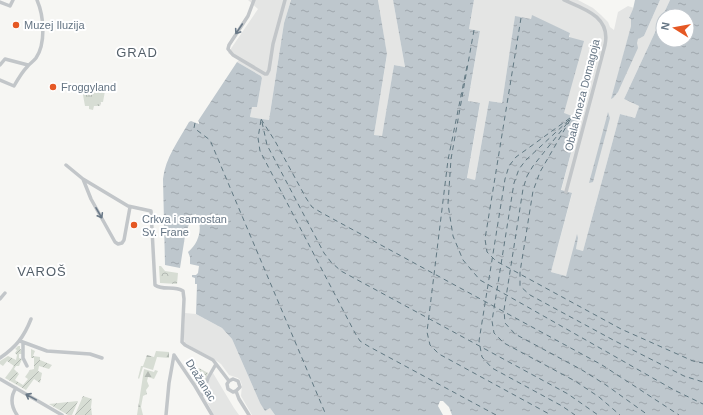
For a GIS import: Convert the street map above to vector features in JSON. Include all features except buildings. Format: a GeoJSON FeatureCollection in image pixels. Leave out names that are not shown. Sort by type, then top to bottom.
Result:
{"type":"FeatureCollection","features":[{"type":"Feature","properties":{"kind":"street"},"geometry":{"type":"LineString","coordinates":[[0,2],[10,6],[13,0]]}},
{"type":"Feature","properties":{"kind":"street"},"geometry":{"type":"LineString","coordinates":[[0,80],[14,86],[28,65],[34,61],[38,55],[42,40],[42,16],[37,0],[33,0]]}},
{"type":"Feature","properties":{"kind":"street"},"geometry":{"type":"LineString","coordinates":[[254,0],[250,13],[228,48],[228,51],[232,55],[265,74],[268,73],[270,69],[276,32],[284,0]]}},
{"type":"Feature","properties":{"kind":"street","name":"Obala kneza Domagoja"},"geometry":{"type":"LineString","coordinates":[[564,0],[583,8],[595,16],[603,25],[606,36],[605,45],[566,192]]}},
{"type":"Feature","properties":{"kind":"street"},"geometry":{"type":"LineString","coordinates":[[0,65],[4,59],[28,65]]}},
{"type":"Feature","properties":{"kind":"street"},"geometry":{"type":"LineString","coordinates":[[66,166],[83,179],[130,207],[150,210],[152,216],[155,285],[160,288],[178,288],[183,291],[182,342],[213,360],[229,381]]}},
{"type":"Feature","properties":{"kind":"street"},"geometry":{"type":"LineString","coordinates":[[83,179],[91,199],[115,242],[119,244],[124,240],[130,207]]}},
{"type":"Feature","properties":{"kind":"street"},"geometry":{"type":"LineString","coordinates":[[0,299],[5,293]]}},
{"type":"Feature","properties":{"kind":"street"},"geometry":{"type":"LineString","coordinates":[[27,366],[23,358],[22,341],[31,319]]}},
{"type":"Feature","properties":{"kind":"street"},"geometry":{"type":"LineString","coordinates":[[22,341],[47,351],[90,354],[102,358]]}},
{"type":"Feature","properties":{"kind":"street"},"geometry":{"type":"LineString","coordinates":[[0,358],[22,341]]}},
{"type":"Feature","properties":{"kind":"street","name":"Dražanac"},"geometry":{"type":"LineString","coordinates":[[166,415],[169,383],[174,355],[212,415]]}},
{"type":"Feature","properties":{"kind":"street"},"geometry":{"type":"LineString","coordinates":[[201,396],[210,373],[216,364]]}},
{"type":"Feature","properties":{"kind":"street"},"geometry":{"type":"LineString","coordinates":[[0,379],[62,415]]}},
{"type":"Feature","properties":{"kind":"street"},"geometry":{"type":"LineString","coordinates":[[229,381],[235,380],[238,382],[240,387],[236,392]]}},
{"type":"Feature","properties":{"kind":"street"},"geometry":{"type":"LineString","coordinates":[[229,381],[227,386],[228,389],[236,392]]}},
{"type":"Feature","properties":{"kind":"street"},"geometry":{"type":"LineString","coordinates":[[16,388],[12,398],[12,405],[17,415]]}},
{"type":"Feature","properties":{"kind":"street"},"geometry":{"type":"LineString","coordinates":[[236,392],[238,399],[249,415]]}},
{"type":"Feature","properties":{"kind":"shaded area"},"geometry":{"type":"Polygon","coordinates":[[[248,0],[291,0],[284,23],[269,120],[250,117],[252,106],[257,107],[262,78],[261,76],[237,62],[239,60],[228,53],[258,9],[248,0]]]}},
{"type":"Feature","properties":{"kind":"shaded area"},"geometry":{"type":"Polygon","coordinates":[[[378,0],[393,0],[405,67],[394,65],[382,137],[374,135],[387,55],[378,0]]]}},
{"type":"Feature","properties":{"kind":"shaded area"},"geometry":{"type":"Polygon","coordinates":[[[474,0],[578,0],[593,8],[614,30],[618,12],[628,6],[634,8],[629,18],[631,19],[631,26],[612,99],[638,39],[644,36],[655,11],[655,32],[624,99],[639,106],[635,118],[620,114],[583,251],[576,249],[578,238],[566,276],[551,272],[572,194],[561,191],[580,119],[564,114],[570,33],[532,16],[531,19],[515,17],[502,103],[489,101],[475,180],[467,179],[480,104],[468,102],[480,31],[469,29],[474,0]]]}},
{"type":"Feature","properties":{"kind":"shaded area"},"geometry":{"type":"Polygon","coordinates":[[[660,0],[670,0],[666,8],[656,8],[660,0]]]}},
{"type":"Feature","properties":{"kind":"shaded area"},"geometry":{"type":"Polygon","coordinates":[[[185,313],[196,314],[222,328],[232,339],[260,403],[270,408],[275,415],[252,415],[241,396],[242,385],[240,380],[229,375],[221,364],[214,359],[185,343],[185,313]]]}},
{"type":"Feature","properties":{"kind":"shaded area"},"geometry":{"type":"Polygon","coordinates":[[[213,373],[239,415],[214,415],[204,396],[209,378],[213,373]]]}},
{"type":"Feature","properties":{"kind":"green space"},"geometry":{"type":"Polygon","coordinates":[[[86,87],[105,91],[103,102],[101,102],[100,106],[94,106],[93,110],[89,109],[89,106],[85,106],[83,95],[86,87]]]}},
{"type":"Feature","properties":{"kind":"green space"},"geometry":{"type":"Polygon","coordinates":[[[159,266],[161,266],[165,271],[178,273],[177,284],[160,283],[159,266]]]}},
{"type":"Feature","properties":{"kind":"green space"},"geometry":{"type":"Polygon","coordinates":[[[20,346],[20,349],[22,350],[22,354],[19,354],[19,358],[22,359],[19,366],[16,366],[14,369],[19,374],[15,380],[23,385],[28,379],[25,377],[30,370],[34,369],[34,358],[31,358],[31,349],[35,351],[33,356],[40,357],[40,360],[52,365],[49,369],[39,366],[38,371],[42,373],[40,383],[34,379],[26,390],[5,378],[14,366],[7,361],[3,366],[0,364],[0,361],[8,356],[16,360],[17,355],[15,353],[17,350],[15,349],[20,346]]]}},
{"type":"Feature","properties":{"kind":"green space"},"geometry":{"type":"Polygon","coordinates":[[[156,351],[169,352],[169,358],[157,357],[153,370],[143,367],[139,379],[141,366],[143,366],[147,355],[154,357],[156,351]]]}},
{"type":"Feature","properties":{"kind":"green space"},"geometry":{"type":"Polygon","coordinates":[[[199,368],[208,373],[203,389],[195,383],[192,376],[199,368]]]}},
{"type":"Feature","properties":{"kind":"green space"},"geometry":{"type":"Polygon","coordinates":[[[144,369],[154,372],[155,370],[158,371],[154,379],[148,377],[147,381],[149,386],[146,390],[147,394],[143,396],[141,407],[143,415],[137,415],[144,369]]]}},
{"type":"Feature","properties":{"kind":"green space"},"geometry":{"type":"Polygon","coordinates":[[[83,396],[92,399],[92,415],[75,415],[83,396]]]}},
{"type":"Feature","properties":{"kind":"green space"},"geometry":{"type":"Polygon","coordinates":[[[78,401],[72,415],[68,415],[49,404],[78,401]]]}},
{"type":"Feature","properties":{"kind":"water"},"geometry":{"type":"Polygon","coordinates":[[[291,0],[378,0],[387,54],[374,135],[382,136],[394,65],[405,67],[393,0],[474,0],[469,29],[480,31],[468,101],[480,103],[467,178],[475,180],[489,101],[502,103],[515,16],[531,19],[532,15],[570,33],[569,37],[584,41],[564,113],[580,119],[561,190],[572,193],[551,272],[566,276],[577,234],[578,238],[576,249],[583,251],[620,114],[635,118],[639,106],[624,99],[655,32],[655,48],[695,48],[695,8],[666,8],[670,0],[703,0],[703,415],[452,415],[449,407],[443,401],[440,401],[438,406],[443,415],[275,415],[270,408],[265,411],[260,403],[232,339],[222,328],[196,314],[197,284],[195,284],[195,278],[192,277],[192,275],[196,275],[198,273],[199,266],[190,264],[188,252],[198,239],[200,229],[196,214],[192,215],[185,236],[180,268],[165,265],[163,179],[169,156],[189,122],[191,121],[199,124],[198,121],[237,62],[262,78],[257,107],[252,107],[250,117],[269,120],[284,23],[291,0]]]}},
{"type":"Feature","properties":{"kind":"water"},"geometry":{"type":"Polygon","coordinates":[[[635,0],[660,0],[656,8],[655,8],[644,36],[638,39],[638,48],[618,92],[611,99],[631,26],[631,19],[629,18],[635,0]]]}},
{"type":"Feature","properties":{"kind":"water"},"geometry":{"type":"Polygon","coordinates":[[[608,112],[610,118],[593,182],[589,183],[608,112]]]}},
{"type":"Feature","properties":{"kind":"ferry route"},"geometry":{"type":"LineString","coordinates":[[521,18],[485,239],[487,252],[496,261],[621,329],[693,361],[703,363]]}},
{"type":"Feature","properties":{"kind":"ferry route"},"geometry":{"type":"LineString","coordinates":[[474,30],[451,159],[448,204],[453,236],[463,260],[480,280],[674,390],[703,404]]}},
{"type":"Feature","properties":{"kind":"ferry route"},"geometry":{"type":"LineString","coordinates":[[467,66],[448,160],[427,332],[430,345],[439,354],[551,415]]}},
{"type":"Feature","properties":{"kind":"ferry route"},"geometry":{"type":"LineString","coordinates":[[573,116],[533,166],[527,176],[523,189],[504,310],[505,323],[515,334],[582,370],[648,415]]}},
{"type":"Feature","properties":{"kind":"ferry route"},"geometry":{"type":"LineString","coordinates":[[570,118],[516,157],[509,166],[505,179],[479,341],[482,357],[492,368],[562,406],[575,415]]}},
{"type":"Feature","properties":{"kind":"ferry route"},"geometry":{"type":"LineString","coordinates":[[261,119],[312,207],[602,365],[679,415]]}},
{"type":"Feature","properties":{"kind":"ferry route"},"geometry":{"type":"LineString","coordinates":[[261,120],[258,138],[260,151],[360,341],[496,415]]}},
{"type":"Feature","properties":{"kind":"ferry route"},"geometry":{"type":"LineString","coordinates":[[569,120],[526,160],[519,169],[514,183],[492,321],[494,333],[504,343],[575,381],[599,397],[620,415]]}},
{"type":"Feature","properties":{"kind":"ferry route"},"geometry":{"type":"LineString","coordinates":[[570,120],[540,172],[533,191],[520,272],[520,286],[530,295],[615,341],[684,376],[703,382]]}},
{"type":"Feature","properties":{"kind":"ferry route"},"geometry":{"type":"LineString","coordinates":[[262,122],[267,145],[324,253],[341,271],[568,394],[598,415]]}},
{"type":"Feature","properties":{"kind":"ferry route"},"geometry":{"type":"LineString","coordinates":[[195,123],[194,128],[210,140],[326,415]]}},
{"type":"Feature","properties":{"kind":"place","name":"Muzej Iluzija"},"geometry":{"type":"Point","coordinates":[16,25]}},
{"type":"Feature","properties":{"kind":"place","name":"Froggyland"},"geometry":{"type":"Point","coordinates":[53,87]}},
{"type":"Feature","properties":{"kind":"place","name":"Crkva i samostan Sv. Frane"},"geometry":{"type":"Point","coordinates":[134,225]}},
{"type":"Feature","properties":{"kind":"district","name":"GRAD"},"geometry":{"type":"Point","coordinates":[137,52]}},
{"type":"Feature","properties":{"kind":"district","name":"VAROŠ"},"geometry":{"type":"Point","coordinates":[42,271]}}]}
